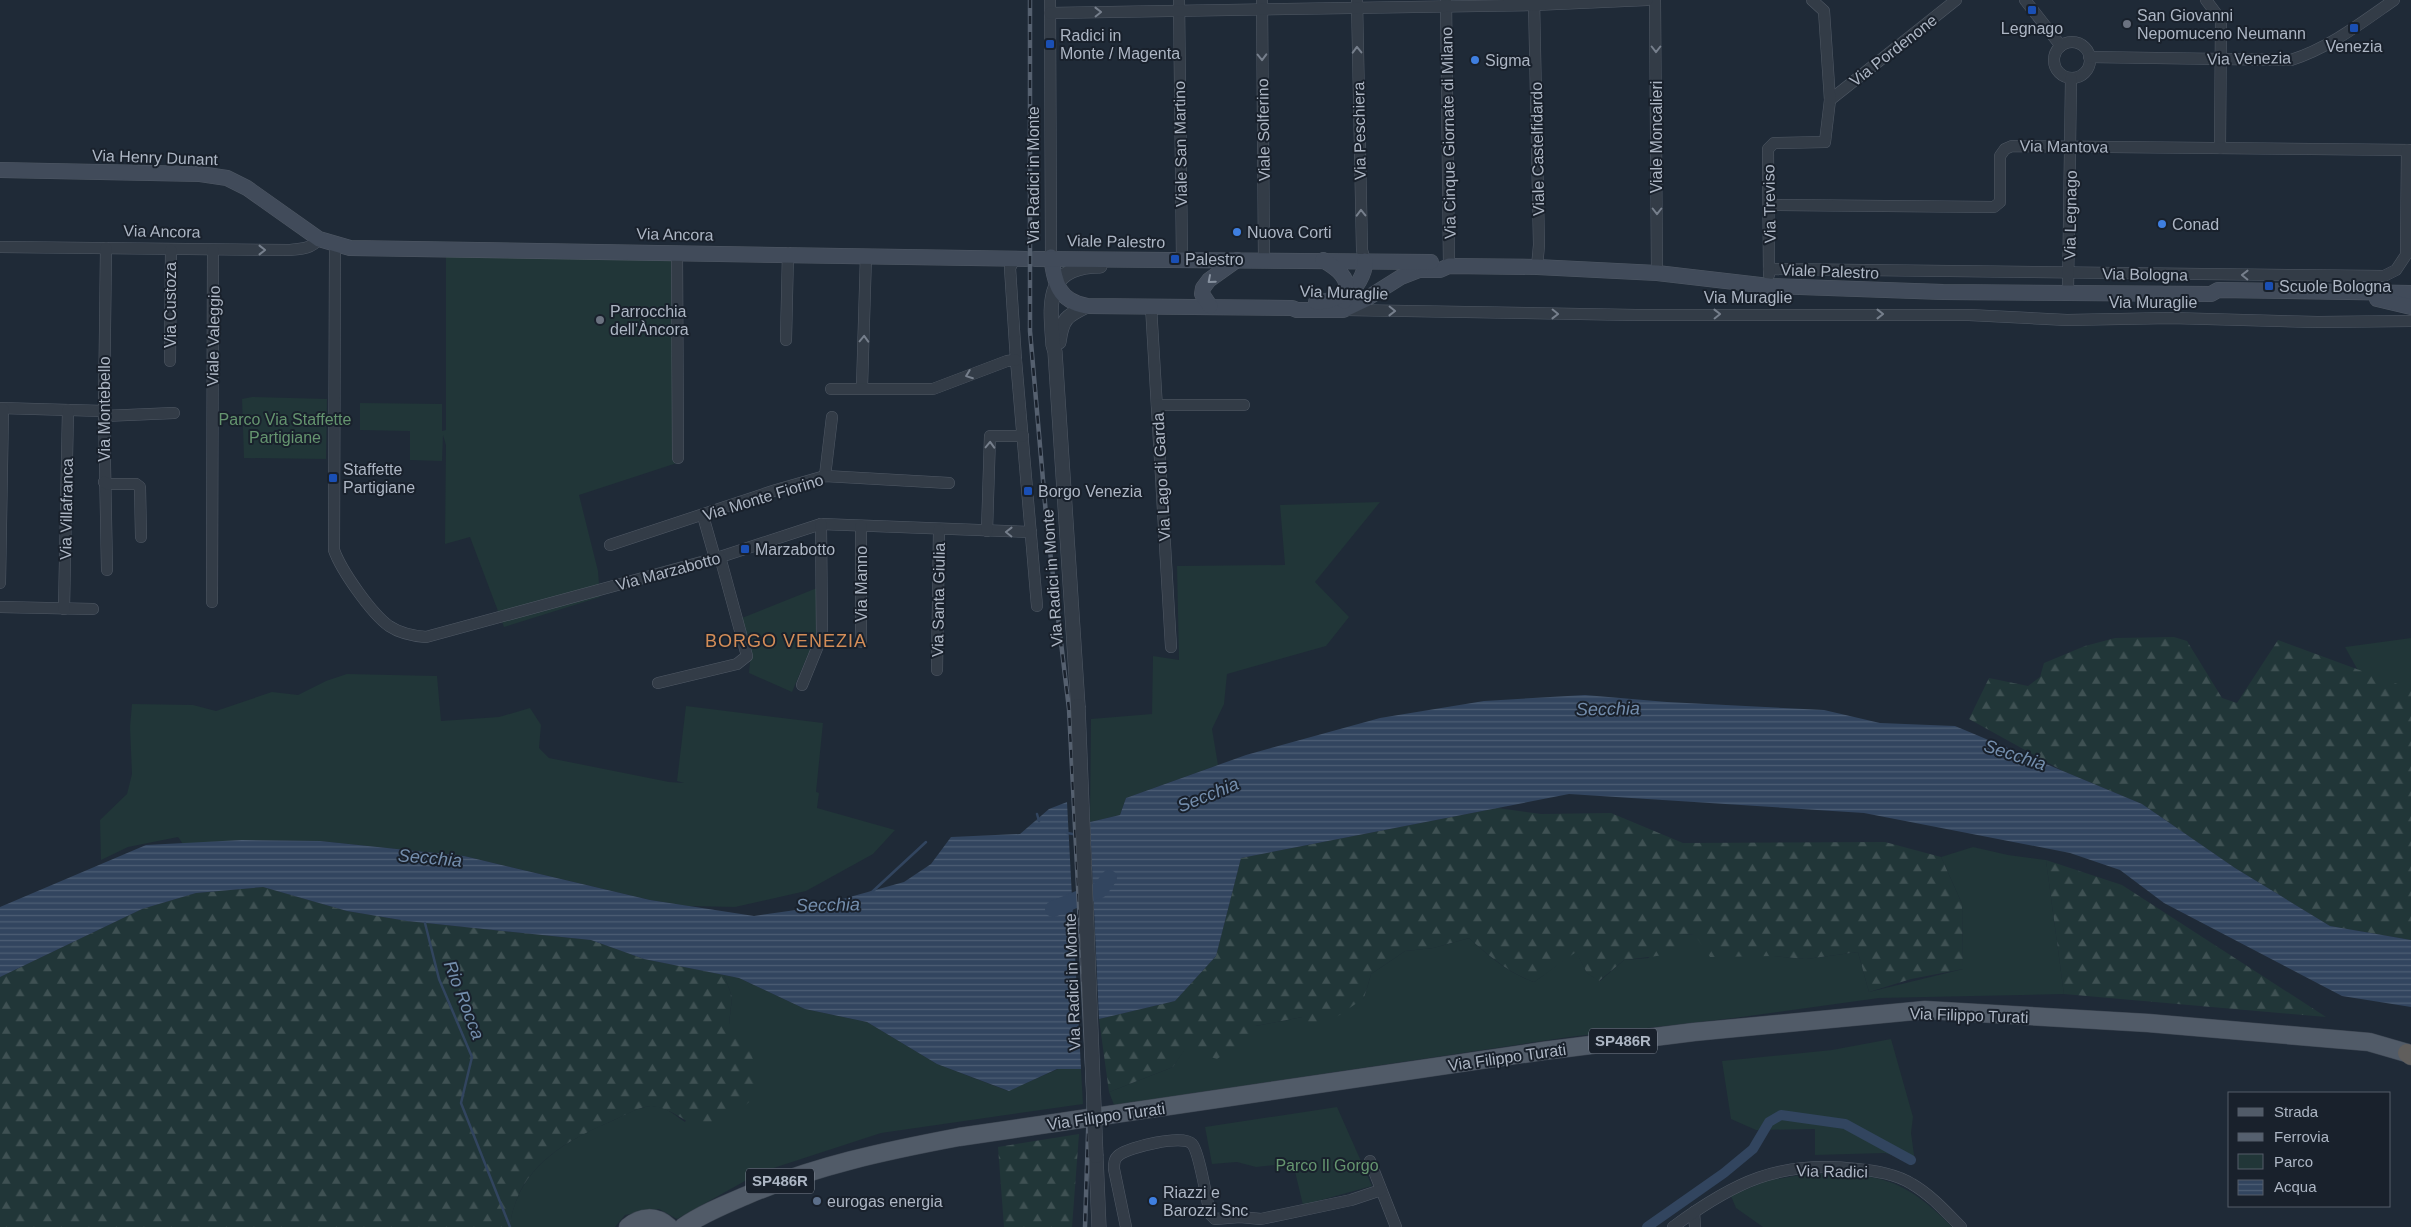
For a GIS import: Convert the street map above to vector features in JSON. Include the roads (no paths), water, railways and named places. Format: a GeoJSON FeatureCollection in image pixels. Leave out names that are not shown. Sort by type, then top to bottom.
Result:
{"type":"FeatureCollection","features":[{"type":"Feature","properties":{"kind":"main road","name":"Via Henry Dunant"},"geometry":{"type":"LineString","coordinates":[[0,170],[200,174],[227,178],[247,188],[319,239],[335,245]]}},
{"type":"Feature","properties":{"kind":"main road","name":"Via Ancora"},"geometry":{"type":"LineString","coordinates":[[335,245],[350,248],[1025,259]]}},
{"type":"Feature","properties":{"kind":"main road","name":"Viale Palestro"},"geometry":{"type":"LineString","coordinates":[[1025,259],[1051,257],[1439,262],[1449,266],[1537,267],[1657,273],[1769,286],[1943,292],[2212,294],[2218,298],[2378,299],[2411,307]]}},
{"type":"Feature","properties":{"kind":"main road","name":"Via Radici in Monte"},"geometry":{"type":"LineString","coordinates":[[1051,257],[1056,285]]}},
{"type":"Feature","properties":{"kind":"main road"},"geometry":{"type":"LineString","coordinates":[[1210,306],[1202,294],[1205,283],[1237,260]]}},
{"type":"Feature","properties":{"kind":"main road"},"geometry":{"type":"LineString","coordinates":[[1251,306],[1259,302],[1329,302],[1337,299],[1344,290],[1346,283],[1343,275],[1323,260]]}},
{"type":"Feature","properties":{"kind":"main road"},"geometry":{"type":"LineString","coordinates":[[1292,308],[1331,306],[1344,302],[1359,282],[1366,266],[1365,261]]}},
{"type":"Feature","properties":{"kind":"main road","name":"Viale Palestro"},"geometry":{"type":"LineString","coordinates":[[1344,310],[1401,277],[1419,270],[1440,270],[1449,266]]}},
{"type":"Feature","properties":{"kind":"main road","name":"Via Muraglie"},"geometry":{"type":"LineString","coordinates":[[1056,285],[1074,304],[1086,306],[1251,306],[1292,308],[1297,310],[1344,310]]}},
{"type":"Feature","properties":{"kind":"main road","name":"Viale Palestro"},"geometry":{"type":"LineString","coordinates":[[2212,294],[2218,290],[2411,293]]}},
{"type":"Feature","properties":{"kind":"main road","name":"Via Filippo Turati"},"geometry":{"type":"LineString","coordinates":[[683,1227],[696,1218],[778,1182],[844,1161],[911,1146],[959,1137],[1534,1052],[1694,1032],[1925,1010],[2148,1023],[2369,1042],[2410,1054]]}},
{"type":"Feature","properties":{"kind":"main road"},"geometry":{"type":"LineString","coordinates":[[628,1227],[643,1218],[652,1218],[661,1220],[669,1227]]}},
{"type":"Feature","properties":{"kind":"street","name":"Via Radici in Monte"},"geometry":{"type":"LineString","coordinates":[[1050,0],[1051,257]]}},
{"type":"Feature","properties":{"kind":"street"},"geometry":{"type":"LineString","coordinates":[[1050,13],[1179,5],[1647,0]]}},
{"type":"Feature","properties":{"kind":"street","name":"Viale Moncalieri"},"geometry":{"type":"LineString","coordinates":[[1656,0],[1657,273]]}},
{"type":"Feature","properties":{"kind":"street","name":"Via Treviso"},"geometry":{"type":"LineString","coordinates":[[1769,286],[1768,149],[1774,142],[1825,142],[1830,100],[1824,11],[1812,0]]}},
{"type":"Feature","properties":{"kind":"street","name":"Via Pordenone"},"geometry":{"type":"LineString","coordinates":[[1830,100],[1956,0]]}},
{"type":"Feature","properties":{"kind":"street"},"geometry":{"type":"LineString","coordinates":[[2025,0],[2061,46]]}},
{"type":"Feature","properties":{"kind":"street"},"geometry":{"type":"LineString","coordinates":[[2207,0],[2221,20],[2220,148]]}},
{"type":"Feature","properties":{"kind":"street","name":"Via Venezia"},"geometry":{"type":"LineString","coordinates":[[2089,57],[2291,60],[2310,54],[2354,28],[2394,0]]}},
{"type":"Feature","properties":{"kind":"street","name":"Viale Castelfidardo"},"geometry":{"type":"LineString","coordinates":[[1534,2],[1539,245],[1537,267]]}},
{"type":"Feature","properties":{"kind":"street","name":"Via Cinque Giornate di Milano"},"geometry":{"type":"LineString","coordinates":[[1446,3],[1449,266]]}},
{"type":"Feature","properties":{"kind":"street","name":"Viale Solferino"},"geometry":{"type":"LineString","coordinates":[[1262,4],[1264,261]]}},
{"type":"Feature","properties":{"kind":"street","name":"Via Peschiera"},"geometry":{"type":"LineString","coordinates":[[1357,4],[1362,250],[1365,261]]}},
{"type":"Feature","properties":{"kind":"street","name":"Viale San Martino"},"geometry":{"type":"LineString","coordinates":[[1179,5],[1182,259]]}},
{"type":"Feature","properties":{"kind":"street"},"geometry":{"type":"LineString","coordinates":[[2071,42],[2078,44],[2086,50],[2089,57],[2085,71],[2071,78],[2059,73],[2054,64],[2055,53],[2061,46],[2071,42]]}},
{"type":"Feature","properties":{"kind":"street","name":"Via Legnago"},"geometry":{"type":"LineString","coordinates":[[2068,292],[2072,147],[2071,78]]}},
{"type":"Feature","properties":{"kind":"street","name":"Via Mantova"},"geometry":{"type":"LineString","coordinates":[[1769,205],[1994,207],[2000,202],[2000,156],[2005,149],[2012,146],[2409,150]]}},
{"type":"Feature","properties":{"kind":"street","name":"Via Bologna"},"geometry":{"type":"LineString","coordinates":[[1770,269],[2378,277],[2390,275],[2401,265],[2406,254],[2409,150]]}},
{"type":"Feature","properties":{"kind":"street","name":"Via Ancora"},"geometry":{"type":"LineString","coordinates":[[0,247],[171,250],[305,249],[319,239]]}},
{"type":"Feature","properties":{"kind":"street","name":"Via Marzabotto"},"geometry":{"type":"LineString","coordinates":[[335,245],[332,540],[338,562],[381,619],[402,633],[426,637],[718,557],[821,524],[939,530],[1031,532]]}},
{"type":"Feature","properties":{"kind":"street","name":"Via Montebello"},"geometry":{"type":"LineString","coordinates":[[106,248],[104,482],[107,570]]}},
{"type":"Feature","properties":{"kind":"street","name":"Via Custoza"},"geometry":{"type":"LineString","coordinates":[[170,361],[171,250]]}},
{"type":"Feature","properties":{"kind":"street","name":"Viale Valeggio"},"geometry":{"type":"LineString","coordinates":[[212,602],[214,250]]}},
{"type":"Feature","properties":{"kind":"street"},"geometry":{"type":"LineString","coordinates":[[677,252],[678,458]]}},
{"type":"Feature","properties":{"kind":"street"},"geometry":{"type":"LineString","coordinates":[[786,340],[788,254]]}},
{"type":"Feature","properties":{"kind":"street"},"geometry":{"type":"LineString","coordinates":[[862,387],[866,255]]}},
{"type":"Feature","properties":{"kind":"street"},"geometry":{"type":"LineString","coordinates":[[1056,285],[1078,268],[1118,266],[1138,258]]}},
{"type":"Feature","properties":{"kind":"street"},"geometry":{"type":"LineString","coordinates":[[831,389],[862,387],[933,389],[1007,361],[1016,360],[1020,356],[1025,259]]}},
{"type":"Feature","properties":{"kind":"street","name":"Via Radici in Monte"},"geometry":{"type":"LineString","coordinates":[[1056,285],[1050,300],[1078,706],[1099,1227]]}},
{"type":"Feature","properties":{"kind":"street"},"geometry":{"type":"LineString","coordinates":[[1055,352],[1059,346],[1061,325],[1073,313],[1086,306]]}},
{"type":"Feature","properties":{"kind":"street","name":"Via Lago di Garda"},"geometry":{"type":"LineString","coordinates":[[1151,306],[1171,647]]}},
{"type":"Feature","properties":{"kind":"street","name":"Via Muraglie"},"geometry":{"type":"LineString","coordinates":[[1344,310],[1636,315],[1959,315],[2067,320],[2171,318],[2318,322],[2411,322]]}},
{"type":"Feature","properties":{"kind":"street"},"geometry":{"type":"LineString","coordinates":[[1016,360],[1037,606]]}},
{"type":"Feature","properties":{"kind":"street"},"geometry":{"type":"LineString","coordinates":[[1157,405],[1244,405]]}},
{"type":"Feature","properties":{"kind":"street"},"geometry":{"type":"LineString","coordinates":[[0,583],[2,408],[104,413],[174,413]]}},
{"type":"Feature","properties":{"kind":"street","name":"Via Villafranca"},"geometry":{"type":"LineString","coordinates":[[64,609],[68,410]]}},
{"type":"Feature","properties":{"kind":"street"},"geometry":{"type":"LineString","coordinates":[[825,476],[832,417]]}},
{"type":"Feature","properties":{"kind":"street"},"geometry":{"type":"LineString","coordinates":[[987,531],[990,436],[1023,436]]}},
{"type":"Feature","properties":{"kind":"street","name":"Via Monte Fiorino"},"geometry":{"type":"LineString","coordinates":[[610,545],[703,516],[776,490],[825,476],[949,483]]}},
{"type":"Feature","properties":{"kind":"street"},"geometry":{"type":"LineString","coordinates":[[104,482],[108,484],[136,484],[140,487],[141,537]]}},
{"type":"Feature","properties":{"kind":"street"},"geometry":{"type":"LineString","coordinates":[[658,683],[736,664],[747,656],[718,557],[703,516]]}},
{"type":"Feature","properties":{"kind":"street"},"geometry":{"type":"LineString","coordinates":[[802,685],[822,636],[821,524]]}},
{"type":"Feature","properties":{"kind":"street","name":"Via Manno"},"geometry":{"type":"LineString","coordinates":[[860,526],[861,642]]}},
{"type":"Feature","properties":{"kind":"street","name":"Via Santa Giulia"},"geometry":{"type":"LineString","coordinates":[[937,670],[939,530]]}},
{"type":"Feature","properties":{"kind":"street"},"geometry":{"type":"LineString","coordinates":[[0,606],[94,609]]}},
{"type":"Feature","properties":{"kind":"street"},"geometry":{"type":"LineString","coordinates":[[1126,1227],[1114,1160],[1119,1154],[1135,1148],[1180,1139],[1188,1141],[1196,1149],[1209,1221],[1240,1217],[1261,1219],[1351,1200],[1381,1190]]}},
{"type":"Feature","properties":{"kind":"street"},"geometry":{"type":"LineString","coordinates":[[1370,1161],[1396,1227]]}},
{"type":"Feature","properties":{"kind":"street","name":"Via Radici"},"geometry":{"type":"LineString","coordinates":[[1673,1227],[1733,1188],[1773,1172],[1814,1167],[1883,1172],[1911,1183],[1936,1202],[1961,1227]]}},
{"type":"Feature","properties":{"kind":"street"},"geometry":{"type":"LineString","coordinates":[[1694,1212],[1695,1227]]}},
{"type":"Feature","properties":{"kind":"water"},"geometry":{"type":"Polygon","coordinates":[[[1585,695],[1667,702],[1824,710],[1880,723],[1955,726],[2142,804],[2235,868],[2330,926],[2411,940],[2411,1007],[2342,996],[2164,903],[2120,870],[2070,853],[1864,813],[1569,794],[1241,858],[1216,956],[1175,1001],[1099,1019],[1090,822],[1120,815],[1126,798],[1246,755],[1380,718],[1484,701],[1585,695]]]}},
{"type":"Feature","properties":{"kind":"water"},"geometry":{"type":"Polygon","coordinates":[[[1067,802],[1081,1069],[1057,1069],[1009,1091],[937,1064],[867,1022],[805,1009],[739,978],[644,959],[591,940],[407,921],[347,911],[263,887],[196,893],[142,909],[0,977],[0,907],[146,845],[242,840],[320,841],[464,856],[650,900],[754,916],[810,908],[904,882],[931,864],[951,837],[1020,834],[1049,809],[1067,802]]]}},
{"type":"Feature","properties":{"kind":"waterway"},"geometry":{"type":"LineString","coordinates":[[1037,814],[1039,821]]}},
{"type":"Feature","properties":{"kind":"waterway"},"geometry":{"type":"LineString","coordinates":[[1067,833],[1079,835]]}},
{"type":"Feature","properties":{"kind":"waterway"},"geometry":{"type":"LineString","coordinates":[[872,892],[926,842]]}},
{"type":"Feature","properties":{"kind":"waterway","name":"Secchia"},"geometry":{"type":"LineString","coordinates":[[1053,909],[1100,890],[1109,878]]}},
{"type":"Feature","properties":{"kind":"waterway","name":"Rio Rocca"},"geometry":{"type":"LineString","coordinates":[[425,923],[439,979],[472,1057],[461,1103],[510,1227]]}},
{"type":"Feature","properties":{"kind":"waterway"},"geometry":{"type":"LineString","coordinates":[[1647,1227],[1724,1173],[1753,1149],[1769,1122],[1781,1115],[1845,1124],[1911,1160]]}},
{"type":"Feature","properties":{"kind":"railway"},"geometry":{"type":"LineString","coordinates":[[1030,0],[1030,331],[1047,526],[1069,709],[1089,1103],[1085,1227]]}},
{"type":"Feature","properties":{"kind":"place","name":"Legnago"},"geometry":{"type":"Point","coordinates":[2032,10]}},
{"type":"Feature","properties":{"kind":"place","name":"San Giovanni Nepomuceno Neumann"},"geometry":{"type":"Point","coordinates":[2127,24]}},
{"type":"Feature","properties":{"kind":"place","name":"Venezia"},"geometry":{"type":"Point","coordinates":[2354,28]}},
{"type":"Feature","properties":{"kind":"place","name":"Radici in Monte / Magenta"},"geometry":{"type":"Point","coordinates":[1050,44]}},
{"type":"Feature","properties":{"kind":"place","name":"Sigma"},"geometry":{"type":"Point","coordinates":[1475,60]}},
{"type":"Feature","properties":{"kind":"place","name":"Conad"},"geometry":{"type":"Point","coordinates":[2162,224]}},
{"type":"Feature","properties":{"kind":"place","name":"Nuova Corti"},"geometry":{"type":"Point","coordinates":[1237,232]}},
{"type":"Feature","properties":{"kind":"place","name":"Palestro"},"geometry":{"type":"Point","coordinates":[1175,259]}},
{"type":"Feature","properties":{"kind":"place","name":"Scuole Bologna"},"geometry":{"type":"Point","coordinates":[2269,286]}},
{"type":"Feature","properties":{"kind":"place","name":"Parrocchia dell'Àncora"},"geometry":{"type":"Point","coordinates":[600,320]}},
{"type":"Feature","properties":{"kind":"place","name":"Staffette Partigiane"},"geometry":{"type":"Point","coordinates":[333,478]}},
{"type":"Feature","properties":{"kind":"place","name":"Borgo Venezia"},"geometry":{"type":"Point","coordinates":[1028,491]}},
{"type":"Feature","properties":{"kind":"place","name":"Marzabotto"},"geometry":{"type":"Point","coordinates":[745,549]}},
{"type":"Feature","properties":{"kind":"place","name":"eurogas energia"},"geometry":{"type":"Point","coordinates":[817,1201]}},
{"type":"Feature","properties":{"kind":"place","name":"Riazzi e Barozzi Snc"},"geometry":{"type":"Point","coordinates":[1153,1201]}},
{"type":"Feature","properties":{"kind":"district","name":"BORGO VENEZIA"},"geometry":{"type":"Point","coordinates":[786,641]}},
{"type":"Feature","properties":{"kind":"park label","name":"Parco Via Staffette Partigiane"},"geometry":{"type":"Point","coordinates":[285,428]}},
{"type":"Feature","properties":{"kind":"park label","name":"Parco Il Gorgo"},"geometry":{"type":"Point","coordinates":[1327,1165]}}]}
